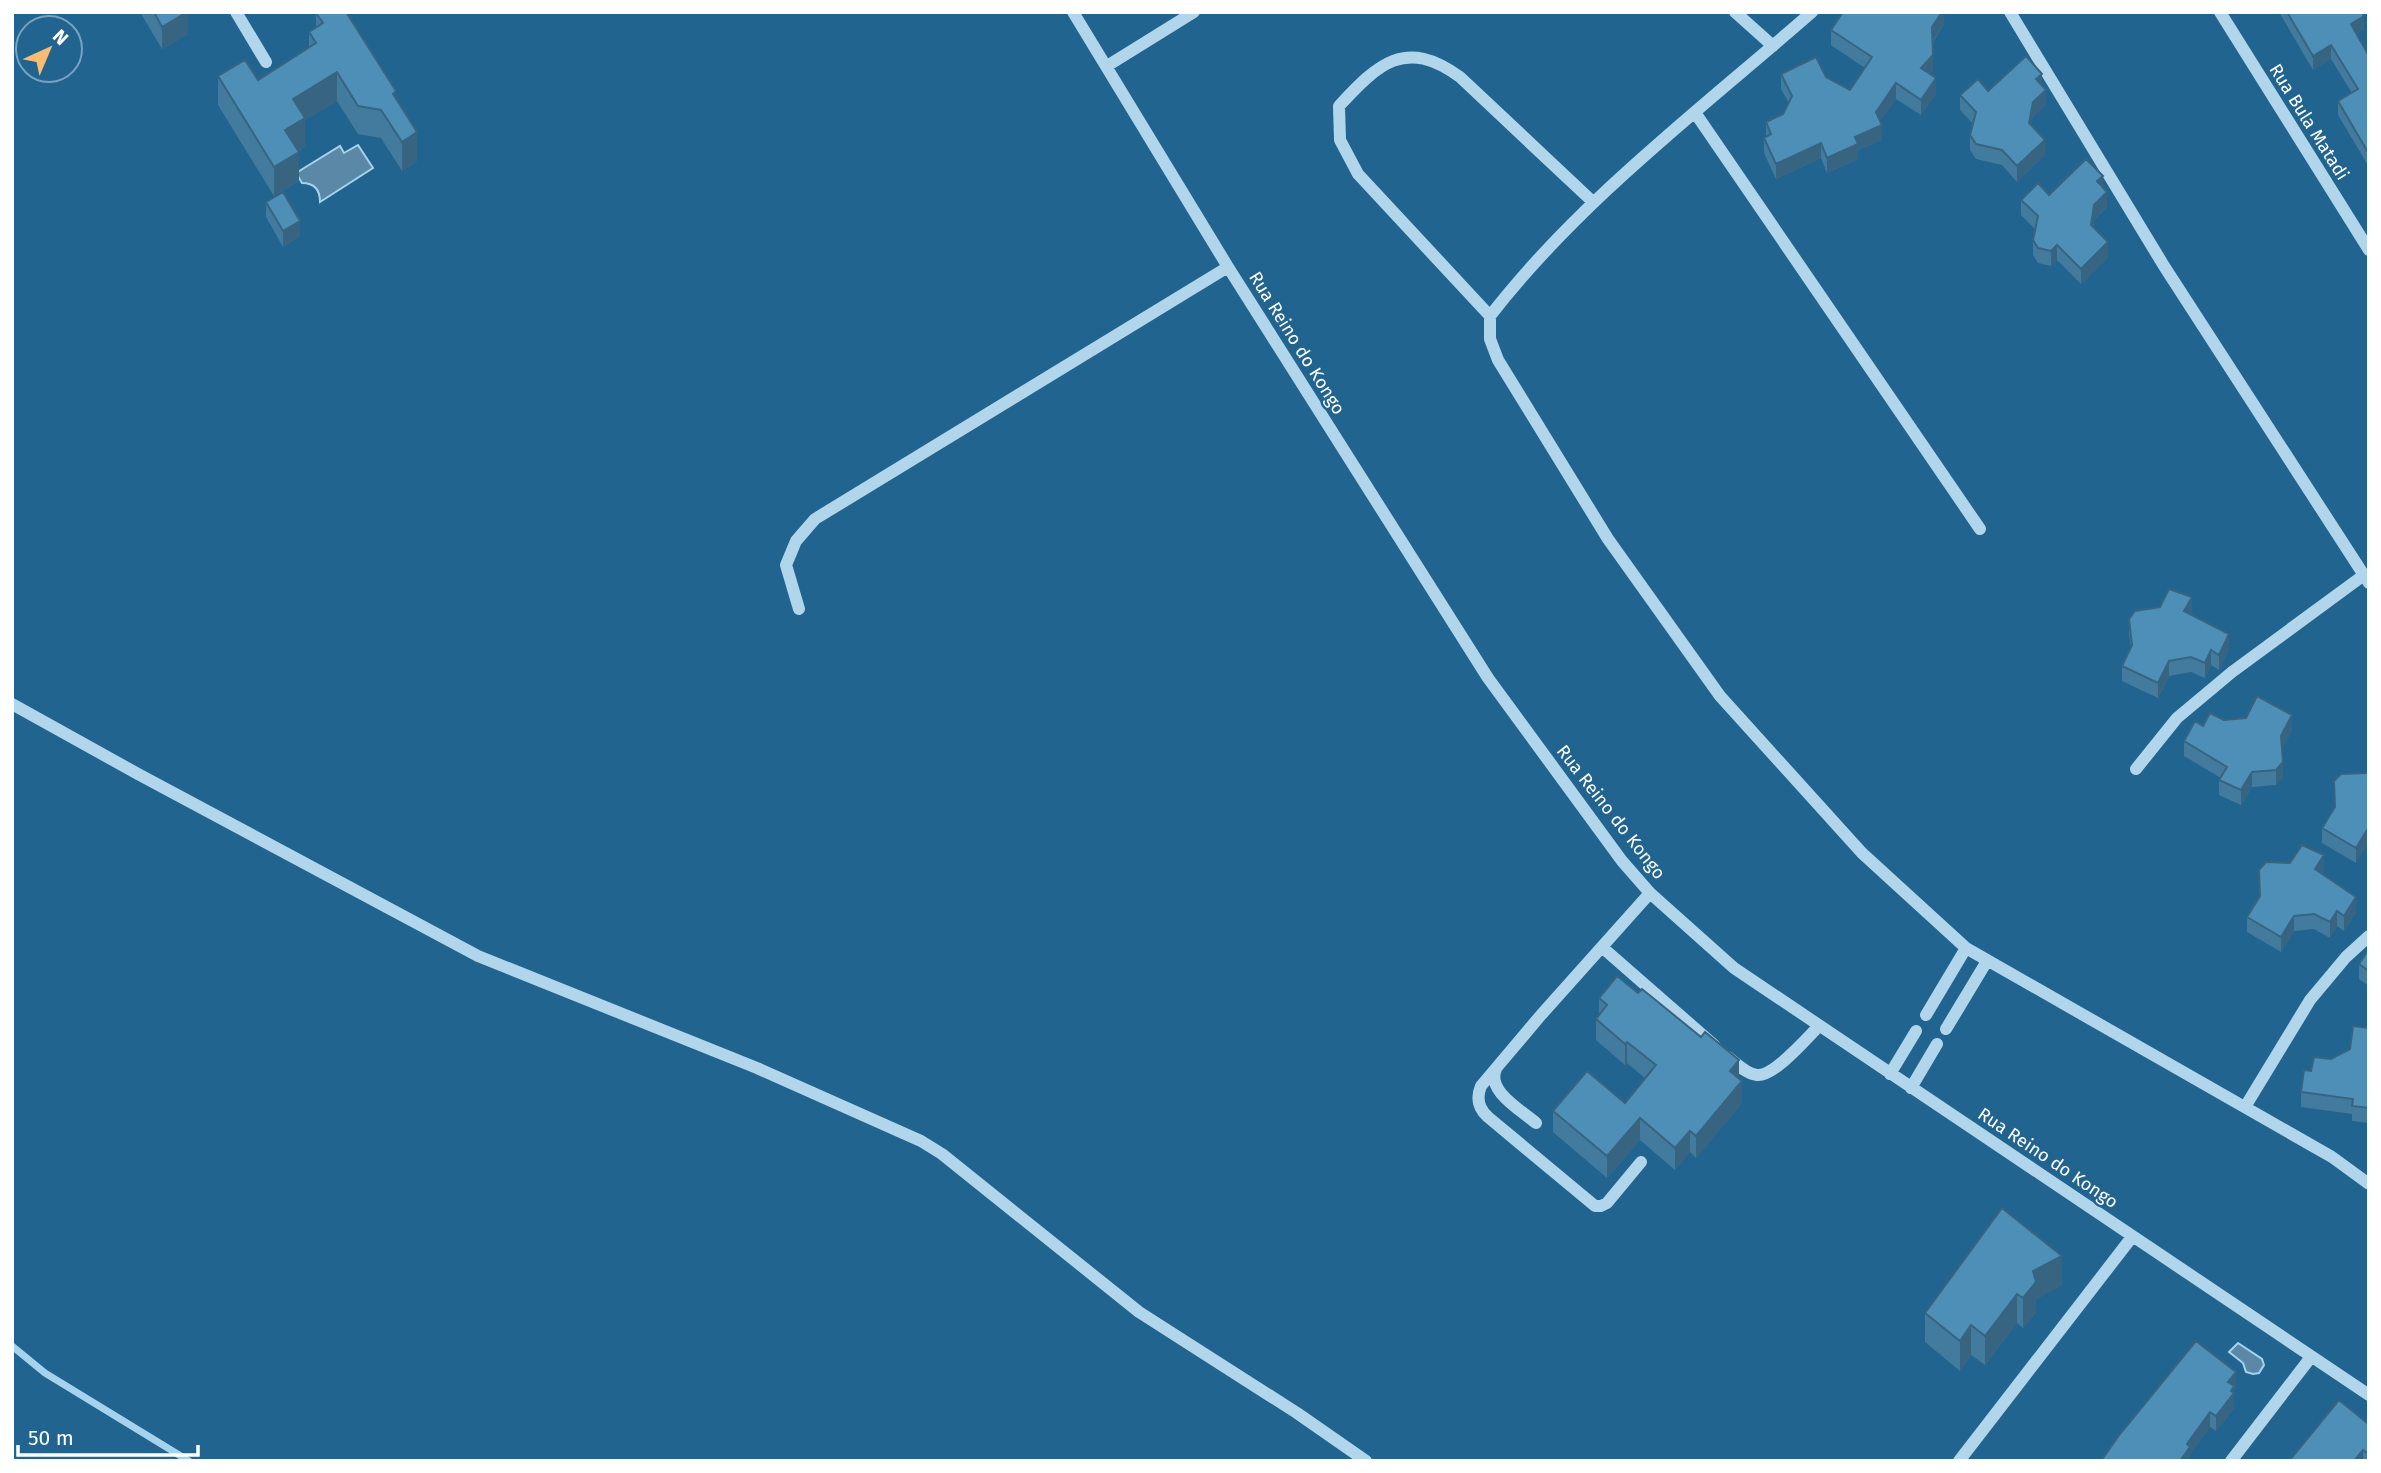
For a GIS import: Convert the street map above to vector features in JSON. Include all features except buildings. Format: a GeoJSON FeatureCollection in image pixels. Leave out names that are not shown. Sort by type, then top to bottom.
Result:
{"type":"FeatureCollection","features":[{"type":"Feature","properties":{"kind":"street"},"geometry":{"type":"LineString","coordinates":[[236,12],[266,62]]}},
{"type":"Feature","properties":{"kind":"street","name":"Rua Reino do Kongo"},"geometry":{"type":"LineString","coordinates":[[1073,12],[1228,267],[1488,678],[1594,824],[1650,893],[1734,968],[2369,1395]]}},
{"type":"Feature","properties":{"kind":"street"},"geometry":{"type":"LineString","coordinates":[[1107,66],[1194,12]]}},
{"type":"Feature","properties":{"kind":"street"},"geometry":{"type":"LineString","coordinates":[[1735,12],[1773,46]]}},
{"type":"Feature","properties":{"kind":"street"},"geometry":{"type":"LineString","coordinates":[[1812,12],[1593,202],[1519,278],[1490,316],[1490,339],[1497,360],[1608,539],[1720,696],[1861,853],[1966,948],[2332,1157],[2369,1184]]}},
{"type":"Feature","properties":{"kind":"street"},"geometry":{"type":"LineString","coordinates":[[2010,12],[2164,266],[2366,579],[2232,671],[2177,719],[2136,769]]}},
{"type":"Feature","properties":{"kind":"street","name":"Rua Bula Matadi"},"geometry":{"type":"LineString","coordinates":[[2220,12],[2367,241]]}},
{"type":"Feature","properties":{"kind":"street"},"geometry":{"type":"LineString","coordinates":[[1490,316],[1358,174],[1340,140],[1339,106],[1362,81],[1389,61],[1418,57],[1442,64],[1460,77],[1593,202]]}},
{"type":"Feature","properties":{"kind":"street"},"geometry":{"type":"LineString","coordinates":[[1696,114],[1980,529]]}},
{"type":"Feature","properties":{"kind":"street"},"geometry":{"type":"LineString","coordinates":[[799,609],[786,565],[796,541],[815,519],[1228,267]]}},
{"type":"Feature","properties":{"kind":"street"},"geometry":{"type":"LineString","coordinates":[[12,704],[138,775],[478,956],[757,1068],[921,1141],[942,1154],[1139,1312],[1297,1413],[1366,1461]]}},
{"type":"Feature","properties":{"kind":"street"},"geometry":{"type":"LineString","coordinates":[[1641,1162],[1606,1203],[1595,1206],[1488,1117],[1479,1105],[1478,1096],[1481,1086],[1541,1015],[1650,893]]}},
{"type":"Feature","properties":{"kind":"street"},"geometry":{"type":"LineString","coordinates":[[2245,1107],[2310,1000],[2346,957],[2369,936]]}},
{"type":"Feature","properties":{"kind":"street"},"geometry":{"type":"LineString","coordinates":[[1603,948],[1705,1038],[1745,1071],[1756,1075],[1776,1067],[1819,1026]]}},
{"type":"Feature","properties":{"kind":"street"},"geometry":{"type":"LineString","coordinates":[[1926,1015],[1966,948]]}},
{"type":"Feature","properties":{"kind":"street"},"geometry":{"type":"LineString","coordinates":[[1946,1029],[1987,961]]}},
{"type":"Feature","properties":{"kind":"street"},"geometry":{"type":"LineString","coordinates":[[1890,1074],[1916,1031]]}},
{"type":"Feature","properties":{"kind":"street"},"geometry":{"type":"LineString","coordinates":[[1911,1088],[1937,1044]]}},
{"type":"Feature","properties":{"kind":"street"},"geometry":{"type":"LineString","coordinates":[[1498,1067],[1493,1077],[1496,1088],[1536,1123]]}},
{"type":"Feature","properties":{"kind":"street"},"geometry":{"type":"LineString","coordinates":[[1478,1096],[1487,1088],[1500,1092]]}},
{"type":"Feature","properties":{"kind":"street"},"geometry":{"type":"LineString","coordinates":[[1959,1461],[2132,1237]]}},
{"type":"Feature","properties":{"kind":"street"},"geometry":{"type":"LineString","coordinates":[[2231,1461],[2312,1357]]}},
{"type":"Feature","properties":{"kind":"water"},"geometry":{"type":"Polygon","coordinates":[[[358,145],[373,168],[320,202],[316,188],[302,183],[296,173],[340,146],[344,153],[358,145]]]}},
{"type":"Feature","properties":{"kind":"water"},"geometry":{"type":"Polygon","coordinates":[[[2238,1343],[2262,1359],[2264,1365],[2259,1373],[2246,1372],[2243,1363],[2229,1352],[2238,1343]]]}},
{"type":"Feature","properties":{"kind":"waterway"},"geometry":{"type":"LineString","coordinates":[[12,1346],[45,1373],[189,1461]]}}]}
